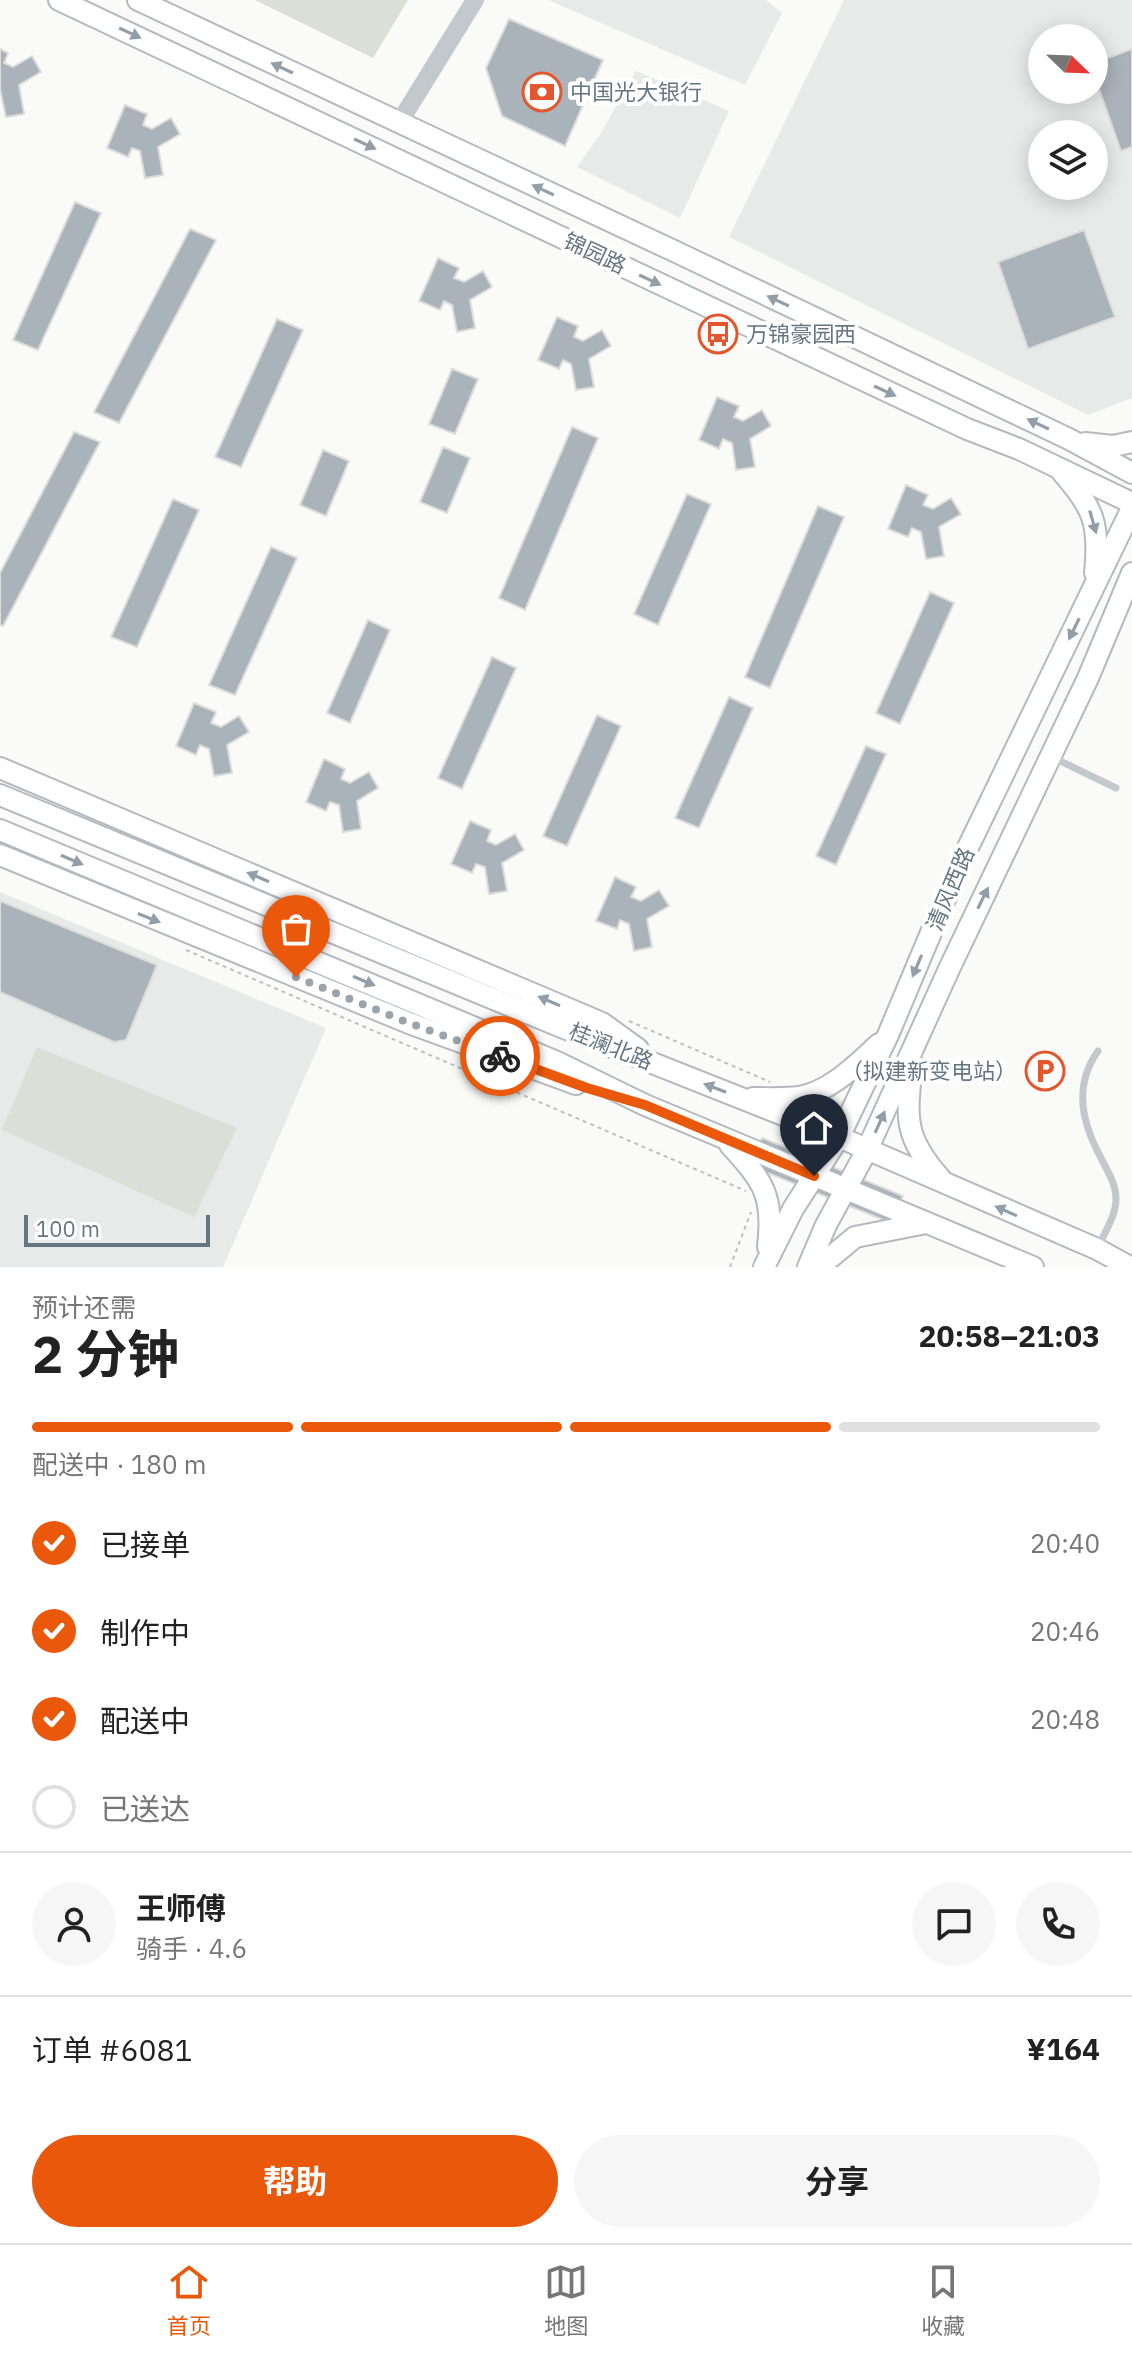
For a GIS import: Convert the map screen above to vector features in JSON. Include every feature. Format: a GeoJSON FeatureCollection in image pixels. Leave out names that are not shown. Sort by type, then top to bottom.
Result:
{"type":"FeatureCollection","features":[{"type":"Feature","properties":{"kind":"main road","name":"锦园路"},"geometry":{"type":"LineString","coordinates":[[59,0],[952,422],[1057,466],[1132,505]]}},
{"type":"Feature","properties":{"kind":"main road"},"geometry":{"type":"LineString","coordinates":[[138,0],[1069,439],[1132,473]]}},
{"type":"Feature","properties":{"kind":"main road"},"geometry":{"type":"LineString","coordinates":[[1069,439],[1104,446],[1132,442]]}},
{"type":"Feature","properties":{"kind":"main road"},"geometry":{"type":"LineString","coordinates":[[1057,466],[1080,494],[1096,523],[1098,547],[1093,590]]}},
{"type":"Feature","properties":{"kind":"main road","name":"清风西路"},"geometry":{"type":"LineString","coordinates":[[765,1264],[793,1209],[839,1137],[888,1035],[959,866],[1132,505]]}},
{"type":"Feature","properties":{"kind":"main road","name":"清风西路"},"geometry":{"type":"LineString","coordinates":[[808,1267],[826,1225],[867,1150],[1088,678],[1132,573]]}},
{"type":"Feature","properties":{"kind":"main road"},"geometry":{"type":"LineString","coordinates":[[0,768],[602,1023],[664,1068]]}},
{"type":"Feature","properties":{"kind":"main road","name":"桂澜北路"},"geometry":{"type":"LineString","coordinates":[[0,795],[839,1137],[1097,1249],[1130,1267]]}},
{"type":"Feature","properties":{"kind":"main road","name":"桂澜北路"},"geometry":{"type":"LineString","coordinates":[[0,830],[557,1062],[645,1105],[1033,1267]]}},
{"type":"Feature","properties":{"kind":"main road"},"geometry":{"type":"LineString","coordinates":[[0,855],[409,1023],[587,1088],[645,1105]]}},
{"type":"Feature","properties":{"kind":"main road"},"geometry":{"type":"LineString","coordinates":[[744,1099],[800,1096],[819,1091],[854,1067],[888,1035]]}},
{"type":"Feature","properties":{"kind":"main road"},"geometry":{"type":"LineString","coordinates":[[914,1045],[908,1125],[925,1161],[945,1184]]}},
{"type":"Feature","properties":{"kind":"main road"},"geometry":{"type":"LineString","coordinates":[[724,1139],[749,1166],[769,1201],[771,1219],[765,1264]]}},
{"type":"Feature","properties":{"kind":"main road"},"geometry":{"type":"LineString","coordinates":[[819,1267],[855,1237],[926,1223]]}},
{"type":"Feature","properties":{"kind":"main road"},"geometry":{"type":"LineString","coordinates":[[1097,1249],[1132,1259]]}},
{"type":"Feature","properties":{"kind":"street"},"geometry":{"type":"LineString","coordinates":[[399,123],[475,0]]}},
{"type":"Feature","properties":{"kind":"lane"},"geometry":{"type":"LineString","coordinates":[[1050,757],[1116,788]]}},
{"type":"Feature","properties":{"kind":"lane"},"geometry":{"type":"LineString","coordinates":[[1097,1249],[1116,1203],[1115,1186],[1086,1127],[1081,1099],[1085,1075],[1098,1051]]}},
{"type":"Feature","properties":{"kind":"path"},"geometry":{"type":"LineString","coordinates":[[175,945],[745,1190]]}},
{"type":"Feature","properties":{"kind":"path"},"geometry":{"type":"LineString","coordinates":[[730,1267],[754,1205]]}},
{"type":"Feature","properties":{"kind":"shaded area"},"geometry":{"type":"Polygon","coordinates":[[[255,0],[408,0],[373,58],[255,0]]]}},
{"type":"Feature","properties":{"kind":"shaded area"},"geometry":{"type":"Polygon","coordinates":[[[548,0],[766,0],[782,13],[745,85],[548,0]]]}},
{"type":"Feature","properties":{"kind":"shaded area"},"geometry":{"type":"Polygon","coordinates":[[[844,0],[1132,0],[1132,398],[1088,415],[729,237],[844,0]]]}},
{"type":"Feature","properties":{"kind":"shaded area"},"geometry":{"type":"Polygon","coordinates":[[[636,71],[729,111],[680,218],[577,167],[600,135],[636,71]]]}},
{"type":"Feature","properties":{"kind":"shaded area"},"geometry":{"type":"Polygon","coordinates":[[[0,892],[326,1028],[223,1267],[0,1267],[0,892]]]}},
{"type":"Feature","properties":{"kind":"shaded area"},"geometry":{"type":"Polygon","coordinates":[[[37,1047],[237,1128],[194,1217],[2,1130],[37,1047]]]}},
{"type":"Feature","properties":{"kind":"building","name":"中国光大银行"},"geometry":{"type":"Polygon","coordinates":[[[509,19],[603,60],[565,146],[502,116],[486,68],[509,19]]]}},
{"type":"Feature","properties":{"kind":"building"},"geometry":{"type":"Polygon","coordinates":[[[0,49],[8,53],[4,63],[13,67],[32,56],[41,72],[19,85],[24,114],[6,117],[0,89],[0,49]]]}},
{"type":"Feature","properties":{"kind":"building"},"geometry":{"type":"Polygon","coordinates":[[[1132,49],[1132,147],[1121,151],[1104,104],[1108,104],[1108,58],[1132,49]]]}},
{"type":"Feature","properties":{"kind":"building"},"geometry":{"type":"Polygon","coordinates":[[[125,105],[147,114],[143,125],[152,129],[171,118],[180,134],[158,147],[163,175],[145,178],[140,151],[132,148],[128,157],[107,148],[125,105]]]}},
{"type":"Feature","properties":{"kind":"building"},"geometry":{"type":"Polygon","coordinates":[[[75,202],[101,213],[38,350],[13,340],[75,202]]]}},
{"type":"Feature","properties":{"kind":"building"},"geometry":{"type":"Polygon","coordinates":[[[190,229],[216,240],[119,423],[94,412],[190,229]]]}},
{"type":"Feature","properties":{"kind":"building"},"geometry":{"type":"Polygon","coordinates":[[[1084,230],[1115,317],[1028,349],[998,262],[1084,230]]]}},
{"type":"Feature","properties":{"kind":"building"},"geometry":{"type":"Polygon","coordinates":[[[438,258],[459,268],[454,278],[464,282],[483,271],[492,287],[470,300],[475,328],[457,332],[452,305],[444,301],[440,310],[419,301],[438,258]]]}},
{"type":"Feature","properties":{"kind":"building"},"geometry":{"type":"Polygon","coordinates":[[[557,317],[578,326],[574,337],[583,341],[602,330],[611,346],[589,359],[594,387],[576,390],[571,364],[563,360],[559,369],[538,360],[557,317]]]}},
{"type":"Feature","properties":{"kind":"building"},"geometry":{"type":"Polygon","coordinates":[[[277,319],[303,330],[241,467],[215,457],[277,319]]]}},
{"type":"Feature","properties":{"kind":"building"},"geometry":{"type":"Polygon","coordinates":[[[452,369],[478,379],[455,434],[429,424],[452,369]]]}},
{"type":"Feature","properties":{"kind":"building"},"geometry":{"type":"Polygon","coordinates":[[[717,397],[739,406],[734,417],[743,421],[762,410],[771,426],[750,439],[755,467],[736,470],[732,443],[723,439],[719,449],[699,440],[717,397]]]}},
{"type":"Feature","properties":{"kind":"building"},"geometry":{"type":"Polygon","coordinates":[[[572,427],[598,438],[525,610],[499,598],[572,427]]]}},
{"type":"Feature","properties":{"kind":"building"},"geometry":{"type":"Polygon","coordinates":[[[74,432],[100,442],[3,626],[0,625],[0,573],[74,432]]]}},
{"type":"Feature","properties":{"kind":"building"},"geometry":{"type":"Polygon","coordinates":[[[443,447],[470,458],[447,513],[420,502],[443,447]]]}},
{"type":"Feature","properties":{"kind":"building"},"geometry":{"type":"Polygon","coordinates":[[[323,450],[349,461],[326,516],[300,505],[323,450]]]}},
{"type":"Feature","properties":{"kind":"building"},"geometry":{"type":"Polygon","coordinates":[[[906,485],[928,495],[923,505],[933,509],[951,498],[961,514],[939,527],[944,556],[926,559],[921,532],[912,528],[908,537],[888,529],[906,485]]]}},
{"type":"Feature","properties":{"kind":"building"},"geometry":{"type":"Polygon","coordinates":[[[687,494],[711,504],[658,625],[634,614],[687,494]]]}},
{"type":"Feature","properties":{"kind":"building"},"geometry":{"type":"Polygon","coordinates":[[[173,499],[199,510],[137,647],[111,637],[173,499]]]}},
{"type":"Feature","properties":{"kind":"building"},"geometry":{"type":"Polygon","coordinates":[[[818,506],[844,517],[770,688],[745,677],[818,506]]]}},
{"type":"Feature","properties":{"kind":"building"},"geometry":{"type":"Polygon","coordinates":[[[271,547],[297,558],[235,695],[209,685],[271,547]]]}},
{"type":"Feature","properties":{"kind":"building"},"geometry":{"type":"Polygon","coordinates":[[[930,592],[954,603],[900,724],[876,713],[930,592]]]}},
{"type":"Feature","properties":{"kind":"building"},"geometry":{"type":"Polygon","coordinates":[[[368,620],[390,630],[350,723],[327,713],[368,620]]]}},
{"type":"Feature","properties":{"kind":"building"},"geometry":{"type":"Polygon","coordinates":[[[492,657],[516,668],[462,789],[438,778],[492,657]]]}},
{"type":"Feature","properties":{"kind":"building"},"geometry":{"type":"Polygon","coordinates":[[[729,697],[753,708],[699,828],[675,818],[729,697]]]}},
{"type":"Feature","properties":{"kind":"building"},"geometry":{"type":"Polygon","coordinates":[[[194,703],[216,712],[211,723],[221,727],[239,716],[249,732],[227,745],[232,773],[214,776],[209,749],[200,745],[196,755],[176,746],[194,703]]]}},
{"type":"Feature","properties":{"kind":"building"},"geometry":{"type":"Polygon","coordinates":[[[597,715],[621,726],[567,846],[543,836],[597,715]]]}},
{"type":"Feature","properties":{"kind":"building"},"geometry":{"type":"Polygon","coordinates":[[[866,746],[886,754],[836,865],[816,856],[866,746]]]}},
{"type":"Feature","properties":{"kind":"building"},"geometry":{"type":"Polygon","coordinates":[[[324,759],[345,769],[341,779],[350,783],[369,772],[378,788],[357,801],[361,829],[343,832],[339,805],[330,802],[326,811],[306,802],[324,759]]]}},
{"type":"Feature","properties":{"kind":"building"},"geometry":{"type":"Polygon","coordinates":[[[470,821],[491,830],[487,841],[496,845],[515,834],[524,850],[502,863],[507,891],[489,894],[485,867],[476,864],[472,873],[451,864],[470,821]]]}},
{"type":"Feature","properties":{"kind":"building"},"geometry":{"type":"Polygon","coordinates":[[[615,877],[636,887],[631,897],[641,901],[659,890],[669,906],[647,919],[652,947],[634,951],[629,924],[620,920],[617,929],[596,921],[615,877]]]}},
{"type":"Feature","properties":{"kind":"building"},"geometry":{"type":"Polygon","coordinates":[[[0,901],[157,965],[126,1040],[114,1042],[0,992],[0,901]]]}},
{"type":"Feature","properties":{"kind":"building"},"geometry":{"type":"Polygon","coordinates":[[[762,1138],[903,1196],[891,1223],[751,1166],[762,1138]]]}},
{"type":"Feature","properties":{"kind":"way so far"},"geometry":{"type":"LineString","coordinates":[[296,977],[500,1056]]}},
{"type":"Feature","properties":{"kind":"place","name":"中国光大银行"},"geometry":{"type":"Point","coordinates":[542,92]}},
{"type":"Feature","properties":{"kind":"place","name":"万锦豪园西"},"geometry":{"type":"Point","coordinates":[718,334]}},
{"type":"Feature","properties":{"kind":"place","name":"（拟建新变电站）"},"geometry":{"type":"Point","coordinates":[1045,1071]}},
{"type":"Feature","properties":{"kind":"route"},"geometry":{"type":"LineString","coordinates":[[500,1056],[587,1088],[645,1105],[814,1176]]}}]}
